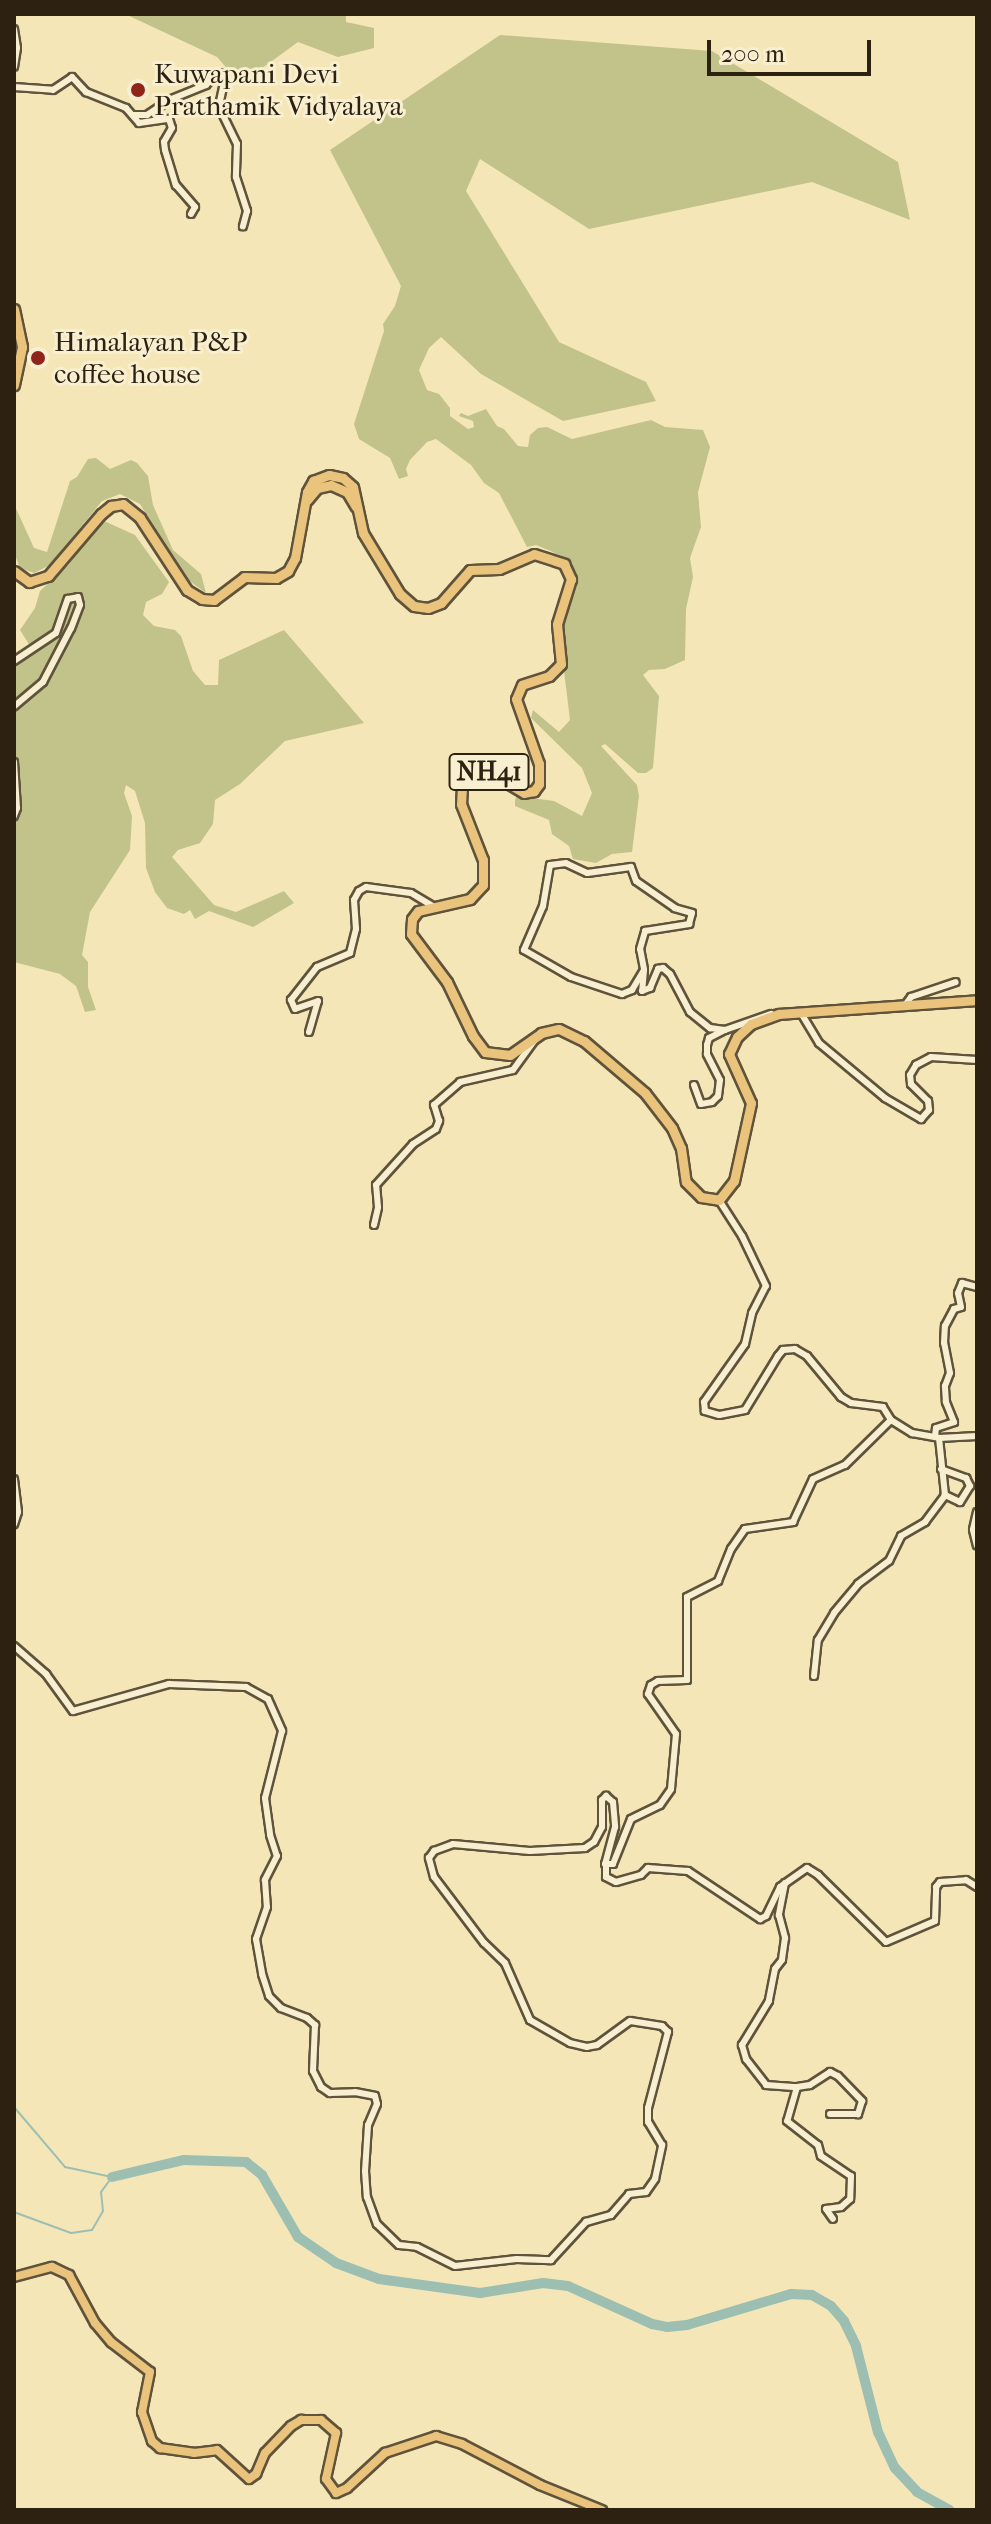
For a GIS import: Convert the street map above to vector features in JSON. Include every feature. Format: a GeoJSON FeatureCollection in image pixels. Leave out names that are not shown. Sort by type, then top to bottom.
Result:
{"type":"FeatureCollection","features":[{"type":"Feature","properties":{"kind":"highway"},"geometry":{"type":"LineString","coordinates":[[14,309],[22,347],[14,385]]}},
{"type":"Feature","properties":{"kind":"highway","name":"NH41"},"geometry":{"type":"LineString","coordinates":[[15,574],[32,583],[48,576],[105,509],[120,504],[140,518],[187,590],[198,598],[214,600],[244,577],[276,578],[288,571],[295,558],[303,506],[311,484],[333,475],[353,487],[363,533],[398,591],[417,607],[428,608],[441,603],[470,570],[499,569],[526,555],[556,559],[566,566],[570,576],[557,624],[559,667],[546,678],[524,684],[516,696],[517,709],[539,764],[539,784],[534,791],[524,793],[487,771],[468,774],[462,786],[461,804],[482,856],[484,881],[470,899],[433,906]]}},
{"type":"Feature","properties":{"kind":"highway"},"geometry":{"type":"LineString","coordinates":[[433,906],[414,914],[412,938],[447,982],[479,1045],[489,1054],[505,1056],[519,1051],[537,1035],[554,1029],[571,1033],[645,1093],[676,1134],[688,1186],[701,1197],[719,1200],[734,1181],[751,1108],[747,1092],[730,1063],[730,1051],[746,1028],[779,1014],[977,1000]]}},
{"type":"Feature","properties":{"kind":"main road"},"geometry":{"type":"LineString","coordinates":[[14,2277],[52,2267],[69,2275],[95,2323],[111,2342],[150,2372],[142,2412],[157,2446],[194,2453],[220,2451],[240,2474],[249,2479],[256,2474],[265,2453],[291,2426],[301,2420],[321,2420],[336,2433],[326,2479],[336,2493],[347,2488],[385,2453],[436,2436],[462,2444],[540,2485],[602,2510]]}},
{"type":"Feature","properties":{"kind":"street"},"geometry":{"type":"LineString","coordinates":[[14,29],[17,48],[14,67]]}},
{"type":"Feature","properties":{"kind":"street"},"geometry":{"type":"LineString","coordinates":[[131,113],[147,115],[169,100],[206,85],[217,73],[226,73],[219,107],[237,144],[236,177],[247,211],[243,226]]}},
{"type":"Feature","properties":{"kind":"street"},"geometry":{"type":"LineString","coordinates":[[14,87],[53,90],[72,77],[86,92],[103,97],[131,113],[139,123],[169,119],[165,150],[176,185],[195,207],[191,214]]}},
{"type":"Feature","properties":{"kind":"street"},"geometry":{"type":"LineString","coordinates":[[14,661],[56,633],[68,599],[78,597],[80,605],[76,617],[43,682],[14,706]]}},
{"type":"Feature","properties":{"kind":"street"},"geometry":{"type":"LineString","coordinates":[[14,762],[17,808],[14,816]]}},
{"type":"Feature","properties":{"kind":"street"},"geometry":{"type":"LineString","coordinates":[[644,969],[632,990],[622,994],[571,977],[524,950],[543,906],[550,865],[566,863],[587,873],[631,867],[636,881],[675,908],[692,913],[689,924],[645,931],[640,937],[644,969],[642,991],[650,988],[658,969],[663,968],[670,974],[690,1012],[710,1028],[725,1030]]}},
{"type":"Feature","properties":{"kind":"street"},"geometry":{"type":"LineString","coordinates":[[309,1032],[318,1001],[295,1009],[291,1000],[317,967],[350,953],[356,929],[354,900],[359,891],[366,887],[405,892],[433,906]]}},
{"type":"Feature","properties":{"kind":"street"},"geometry":{"type":"LineString","coordinates":[[905,1005],[911,997],[956,982]]}},
{"type":"Feature","properties":{"kind":"street"},"geometry":{"type":"LineString","coordinates":[[801,1013],[819,1043],[885,1098],[921,1119],[929,1110],[928,1101],[911,1084],[910,1075],[916,1065],[931,1057],[977,1060]]}},
{"type":"Feature","properties":{"kind":"street"},"geometry":{"type":"LineString","coordinates":[[694,1085],[701,1104],[712,1102],[718,1096],[720,1080],[707,1054],[709,1038],[765,1014],[779,1014]]}},
{"type":"Feature","properties":{"kind":"street"},"geometry":{"type":"LineString","coordinates":[[374,1225],[378,1207],[376,1185],[413,1144],[436,1129],[439,1121],[434,1105],[460,1082],[513,1070],[537,1035]]}},
{"type":"Feature","properties":{"kind":"street"},"geometry":{"type":"LineString","coordinates":[[719,1200],[742,1236],[766,1286],[752,1313],[745,1344],[707,1398],[705,1411],[719,1415],[745,1410],[778,1356],[783,1350],[795,1349],[807,1356],[841,1397],[851,1403],[883,1407],[891,1420],[912,1433],[937,1437],[977,1436]]}},
{"type":"Feature","properties":{"kind":"street"},"geometry":{"type":"LineString","coordinates":[[814,1676],[820,1634],[841,1604],[858,1584],[889,1561],[901,1536],[925,1522],[945,1495],[936,1428],[954,1422],[946,1402],[945,1386],[950,1373],[944,1343],[945,1326],[954,1309],[961,1307],[958,1293],[962,1283],[977,1287]]}},
{"type":"Feature","properties":{"kind":"street"},"geometry":{"type":"LineString","coordinates":[[606,1866],[613,1864],[634,1815],[660,1805],[671,1789],[676,1734],[648,1694],[651,1685],[658,1681],[683,1682],[688,1676],[687,1597],[718,1581],[731,1549],[745,1529],[793,1522],[813,1479],[845,1465],[891,1420]]}},
{"type":"Feature","properties":{"kind":"street"},"geometry":{"type":"LineString","coordinates":[[941,1469],[966,1478],[970,1486],[960,1502],[945,1495]]}},
{"type":"Feature","properties":{"kind":"street"},"geometry":{"type":"LineString","coordinates":[[14,1479],[18,1512],[14,1524]]}},
{"type":"Feature","properties":{"kind":"street"},"geometry":{"type":"LineString","coordinates":[[977,1512],[973,1530],[977,1546]]}},
{"type":"Feature","properties":{"kind":"street"},"geometry":{"type":"LineString","coordinates":[[14,1646],[46,1674],[73,1711],[169,1684],[246,1687],[262,1694],[275,1710],[281,1738],[265,1798],[270,1835],[277,1856],[265,1880],[267,1907],[256,1939],[266,1988],[281,2008],[307,2018],[315,2025],[313,2071],[321,2087],[330,2093],[355,2092],[375,2096],[377,2104],[368,2125],[365,2171],[367,2197],[377,2224],[399,2245],[417,2247],[448,2264],[551,2260],[586,2222],[611,2215],[629,2194],[650,2188],[662,2145],[648,2122],[648,2108],[668,2032],[662,2026],[630,2021],[597,2045],[587,2047],[570,2043],[530,2020],[505,1963],[484,1943],[434,1877],[429,1858],[434,1851],[453,1844],[530,1851],[585,1848],[599,1835],[602,1800],[606,1796],[613,1802],[615,1827],[606,1877],[616,1882],[655,1867],[688,1871],[760,1919],[766,1916],[785,1883],[802,1870],[812,1870],[886,1942],[935,1921],[936,1887],[940,1882],[966,1880],[977,1887]]}},
{"type":"Feature","properties":{"kind":"street"},"geometry":{"type":"LineString","coordinates":[[785,1883],[779,1915],[785,1938],[782,1960],[775,1969],[769,2001],[742,2045],[746,2059],[766,2085],[797,2087],[810,2085],[830,2072],[838,2076],[862,2101],[858,2114],[830,2114]]}},
{"type":"Feature","properties":{"kind":"street"},"geometry":{"type":"LineString","coordinates":[[797,2087],[787,2121],[802,2129],[818,2145],[821,2156],[851,2176],[850,2199],[841,2207],[826,2209],[833,2219]]}},
{"type":"Feature","properties":{"kind":"green space"},"geometry":{"type":"Polygon","coordinates":[[[125,14],[346,14],[346,22],[374,28],[374,48],[338,57],[298,42],[261,69],[231,73],[217,57],[125,14]]]}},
{"type":"Feature","properties":{"kind":"green space"},"geometry":{"type":"Polygon","coordinates":[[[500,35],[712,51],[898,162],[910,220],[812,182],[589,229],[480,159],[466,191],[559,342],[646,382],[656,401],[563,421],[481,374],[441,337],[429,348],[419,370],[427,390],[439,394],[450,408],[450,416],[468,429],[474,427],[473,421],[459,416],[461,413],[468,416],[486,409],[497,426],[504,429],[518,446],[528,447],[530,435],[538,428],[547,427],[572,439],[651,420],[665,427],[703,430],[710,447],[698,492],[701,527],[690,558],[693,577],[686,609],[685,660],[665,669],[649,670],[643,675],[659,696],[653,768],[646,773],[638,773],[605,744],[601,746],[637,785],[639,796],[632,852],[612,854],[596,863],[573,859],[569,846],[552,834],[549,820],[515,806],[517,796],[554,801],[582,816],[592,793],[582,768],[531,718],[533,710],[559,732],[570,720],[559,630],[577,585],[577,576],[570,564],[553,552],[536,545],[527,547],[499,493],[484,483],[471,465],[436,439],[427,442],[410,460],[406,469],[408,476],[399,479],[390,458],[359,439],[354,424],[384,331],[383,324],[395,306],[401,286],[330,150],[500,35]]]}},
{"type":"Feature","properties":{"kind":"green space"},"geometry":{"type":"Polygon","coordinates":[[[96,458],[110,469],[131,460],[148,476],[153,505],[173,550],[201,574],[206,593],[184,577],[140,504],[120,494],[102,501],[50,565],[34,573],[20,568],[14,552],[14,504],[34,548],[47,552],[70,481],[77,477],[88,459],[96,458]]]}},
{"type":"Feature","properties":{"kind":"green space"},"geometry":{"type":"Polygon","coordinates":[[[102,520],[135,535],[169,582],[162,594],[146,602],[143,615],[154,626],[175,630],[181,636],[193,671],[205,685],[218,685],[219,660],[284,630],[364,723],[285,741],[240,784],[215,800],[213,824],[200,843],[178,850],[172,857],[214,905],[236,912],[284,891],[294,903],[253,927],[209,911],[195,919],[190,910],[184,914],[167,908],[155,892],[146,868],[145,823],[135,791],[126,785],[124,793],[132,816],[130,850],[90,912],[82,955],[88,962],[88,987],[96,1010],[85,1012],[76,986],[60,974],[14,962],[14,663],[32,649],[20,630],[35,608],[40,591],[69,564],[102,520]]]}},
{"type":"Feature","properties":{"kind":"waterway"},"geometry":{"type":"LineString","coordinates":[[14,2107],[65,2167],[112,2177],[101,2192],[103,2211],[92,2230],[71,2233],[14,2212]]}},
{"type":"Feature","properties":{"kind":"waterway"},"geometry":{"type":"LineString","coordinates":[[112,2177],[184,2160],[246,2162],[262,2175],[298,2237],[336,2263],[379,2279],[480,2293],[543,2283],[568,2286],[652,2324],[667,2327],[687,2325],[791,2294],[812,2295],[831,2306],[844,2321],[856,2346],[878,2432],[895,2468],[917,2492],[949,2510]]}},
{"type":"Feature","properties":{"kind":"place","name":"Kuwapani Devi Prathamik Vidyalaya"},"geometry":{"type":"Point","coordinates":[138,90]}},
{"type":"Feature","properties":{"kind":"place","name":"Himalayan P&P coffee house"},"geometry":{"type":"Point","coordinates":[38,358]}}]}
